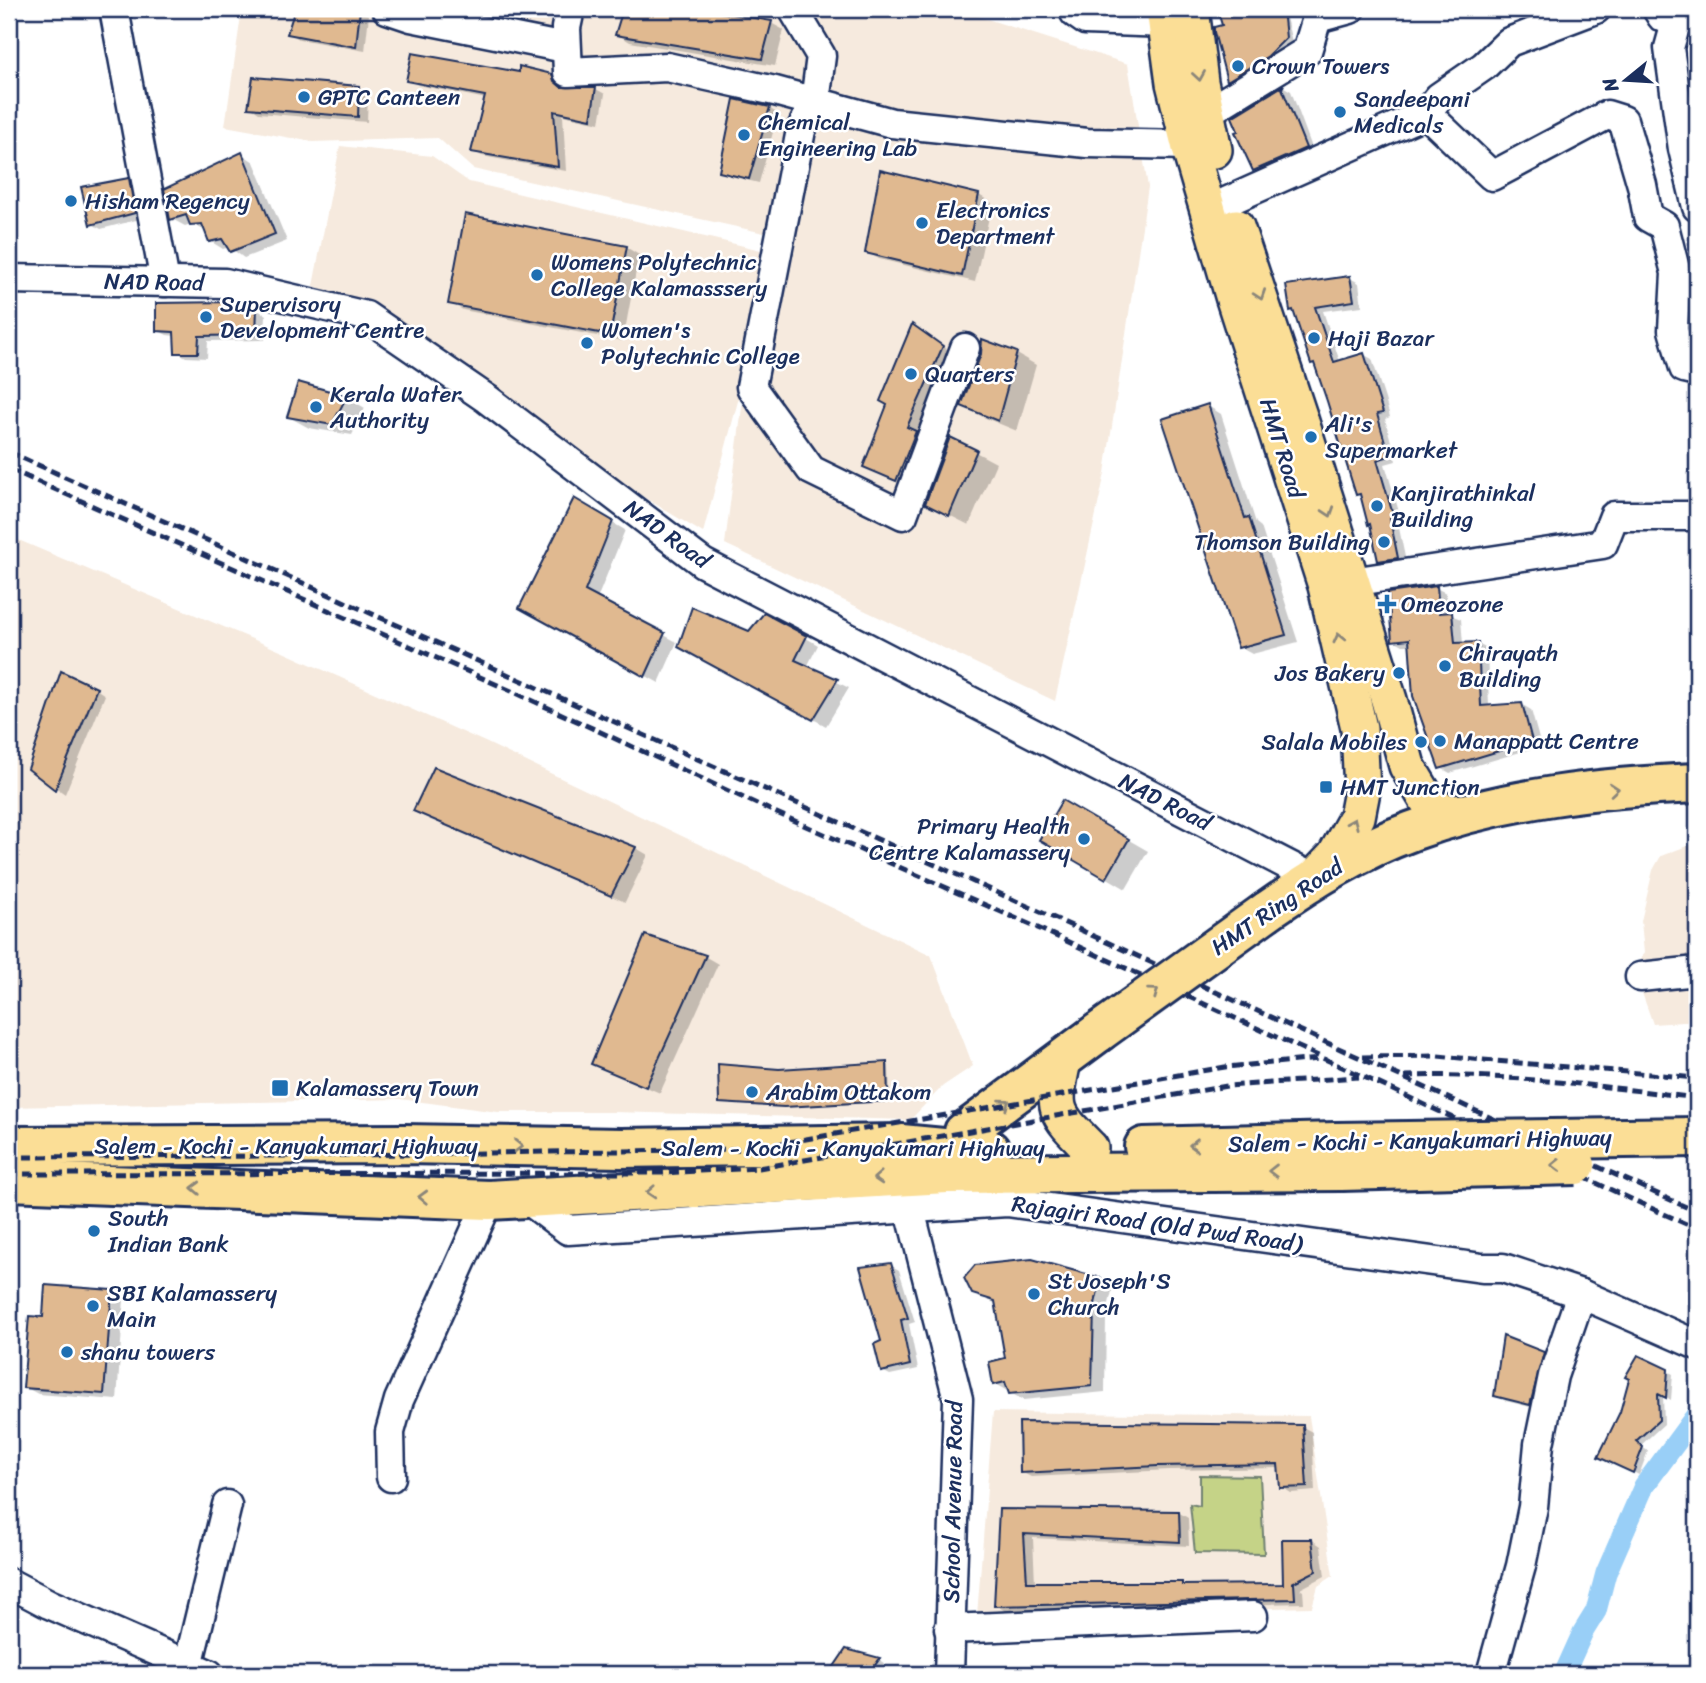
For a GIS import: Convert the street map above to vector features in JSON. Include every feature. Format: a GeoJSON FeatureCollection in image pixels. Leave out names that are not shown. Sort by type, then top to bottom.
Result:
{"type":"FeatureCollection","features":[{"type":"Feature","properties":{"kind":"highway","name":"HMT Ring Road"},"geometry":{"type":"LineString","coordinates":[[964,1150],[964,1132],[1313,878],[1409,832],[1483,811],[1547,797],[1608,789],[1697,783]]}},
{"type":"Feature","properties":{"kind":"highway","name":"Salem - Kochi - Kanyakumari Highway"},"geometry":{"type":"LineString","coordinates":[[9,1146],[404,1144],[621,1148],[901,1144],[964,1150],[1018,1162],[1339,1156],[1697,1137]]}},
{"type":"Feature","properties":{"kind":"highway","name":"Salem - Kochi - Kanyakumari Highway"},"geometry":{"type":"LineString","coordinates":[[9,1181],[489,1200],[946,1174],[1090,1148],[1339,1156]]}},
{"type":"Feature","properties":{"kind":"highway"},"geometry":{"type":"LineString","coordinates":[[1339,1156],[1697,1162]]}},
{"type":"Feature","properties":{"kind":"main road","name":"HMT Road"},"geometry":{"type":"LineString","coordinates":[[1174,13],[1198,69],[1228,201],[1292,393],[1389,700],[1407,766],[1428,801],[1441,810],[1454,813],[1483,811]]}},
{"type":"Feature","properties":{"kind":"main road","name":"HMT Road"},"geometry":{"type":"LineString","coordinates":[[1174,13],[1174,83],[1189,145],[1234,299],[1326,586],[1359,728],[1362,791],[1357,817],[1335,856],[1313,878]]}},
{"type":"Feature","properties":{"kind":"main road"},"geometry":{"type":"LineString","coordinates":[[1063,1061],[1056,1097],[1058,1113],[1090,1148]]}},
{"type":"Feature","properties":{"kind":"street"},"geometry":{"type":"LineString","coordinates":[[114,9],[165,282]]}},
{"type":"Feature","properties":{"kind":"street"},"geometry":{"type":"LineString","coordinates":[[387,9],[411,17],[565,48]]}},
{"type":"Feature","properties":{"kind":"street"},"geometry":{"type":"LineString","coordinates":[[570,9],[565,48],[568,72],[667,67],[892,122],[1087,142],[1189,145]]}},
{"type":"Feature","properties":{"kind":"street"},"geometry":{"type":"LineString","coordinates":[[793,9],[821,56],[815,102],[801,130],[751,387],[811,470],[903,515],[965,348]]}},
{"type":"Feature","properties":{"kind":"street"},"geometry":{"type":"LineString","coordinates":[[1074,9],[1075,13],[1085,20],[1174,13]]}},
{"type":"Feature","properties":{"kind":"street"},"geometry":{"type":"LineString","coordinates":[[1206,113],[1307,51],[1315,13],[1350,9]]}},
{"type":"Feature","properties":{"kind":"street"},"geometry":{"type":"LineString","coordinates":[[1228,201],[1426,113],[1439,97],[1484,66],[1509,42],[1596,9]]}},
{"type":"Feature","properties":{"kind":"street"},"geometry":{"type":"LineString","coordinates":[[1677,14],[1669,48],[1683,149],[1697,207]]}},
{"type":"Feature","properties":{"kind":"street"},"geometry":{"type":"LineString","coordinates":[[1426,113],[1492,176],[1607,115],[1623,120],[1642,185],[1648,217],[1664,226],[1676,273],[1673,330],[1684,368],[1697,371]]}},
{"type":"Feature","properties":{"kind":"street","name":"NAD Road"},"geometry":{"type":"LineString","coordinates":[[9,279],[225,283],[366,316],[487,398],[703,562],[1313,878]]}},
{"type":"Feature","properties":{"kind":"street"},"geometry":{"type":"LineString","coordinates":[[1351,582],[1603,544],[1614,516],[1697,516]]}},
{"type":"Feature","properties":{"kind":"street"},"geometry":{"type":"LineString","coordinates":[[1640,977],[1697,971]]}},
{"type":"Feature","properties":{"kind":"street","name":"Rajagiri Road (Old Pwd Road)"},"geometry":{"type":"LineString","coordinates":[[527,1199],[569,1230],[1007,1202],[1482,1268],[1503,1268],[1580,1294],[1697,1345]]}},
{"type":"Feature","properties":{"kind":"street"},"geometry":{"type":"LineString","coordinates":[[391,1477],[390,1432],[399,1399],[489,1200]]}},
{"type":"Feature","properties":{"kind":"street","name":"School Avenue Road"},"geometry":{"type":"LineString","coordinates":[[910,1210],[958,1399],[949,1674]]}},
{"type":"Feature","properties":{"kind":"street"},"geometry":{"type":"LineString","coordinates":[[1491,1674],[1521,1566],[1533,1507],[1539,1444],[1553,1376],[1580,1294]]}},
{"type":"Feature","properties":{"kind":"street"},"geometry":{"type":"LineString","coordinates":[[9,1583],[49,1604],[198,1670],[227,1505]]}},
{"type":"Feature","properties":{"kind":"street"},"geometry":{"type":"LineString","coordinates":[[950,1629],[1253,1616]]}},
{"type":"Feature","properties":{"kind":"shaded area"},"geometry":{"type":"Polygon","coordinates":[[[242,9],[956,9],[1128,64],[1148,187],[1105,473],[1055,701],[725,544],[747,367],[703,533],[599,470],[375,308],[313,286],[340,146],[432,156],[469,182],[761,250],[764,233],[473,169],[438,138],[313,142],[225,126],[242,9]]]}},
{"type":"Feature","properties":{"kind":"shaded area"},"geometry":{"type":"Polygon","coordinates":[[[9,536],[283,652],[485,742],[931,955],[973,1066],[943,1086],[910,1120],[613,1112],[498,1112],[400,1099],[9,1107],[9,536]]]}},
{"type":"Feature","properties":{"kind":"shaded area"},"geometry":{"type":"Polygon","coordinates":[[[1697,842],[1697,1021],[1653,1024],[1641,990],[1639,965],[1644,953],[1641,921],[1653,870],[1661,856],[1697,842]]]}},
{"type":"Feature","properties":{"kind":"shaded area"},"geometry":{"type":"Polygon","coordinates":[[[993,1412],[1309,1416],[1333,1576],[1318,1586],[1312,1607],[977,1616],[993,1412]]]}},
{"type":"Feature","properties":{"kind":"green space"},"geometry":{"type":"Polygon","coordinates":[[[1200,1475],[1260,1476],[1264,1554],[1195,1553],[1190,1504],[1200,1506],[1200,1475]]]}},
{"type":"Feature","properties":{"kind":"building"},"geometry":{"type":"Polygon","coordinates":[[[295,9],[360,9],[356,47],[287,34],[295,9]]]}},
{"type":"Feature","properties":{"kind":"building"},"geometry":{"type":"Polygon","coordinates":[[[623,9],[702,9],[772,21],[762,59],[615,35],[623,9]]]}},
{"type":"Feature","properties":{"kind":"building"},"geometry":{"type":"Polygon","coordinates":[[[1217,9],[1283,9],[1286,38],[1268,56],[1227,81],[1214,32],[1214,27],[1222,25],[1217,9]]]}},
{"type":"Feature","properties":{"kind":"building"},"geometry":{"type":"Polygon","coordinates":[[[412,53],[519,72],[519,66],[552,74],[554,81],[561,87],[596,87],[591,119],[554,111],[558,167],[471,152],[485,96],[406,81],[412,53]]]}},
{"type":"Feature","properties":{"kind":"building","name":"GPTC Canteen"},"geometry":{"type":"Polygon","coordinates":[[[253,77],[359,86],[358,117],[248,108],[253,77]]]}},
{"type":"Feature","properties":{"kind":"building"},"geometry":{"type":"Polygon","coordinates":[[[1284,85],[1282,88],[1306,148],[1253,171],[1235,132],[1238,131],[1232,117],[1284,85]]]}},
{"type":"Feature","properties":{"kind":"building","name":"Chemical Engineering Lab"},"geometry":{"type":"Polygon","coordinates":[[[734,99],[770,107],[749,179],[719,172],[734,99]]]}},
{"type":"Feature","properties":{"kind":"building"},"geometry":{"type":"Polygon","coordinates":[[[242,152],[275,234],[230,252],[222,239],[209,242],[202,224],[190,225],[186,215],[170,220],[164,189],[242,152]]]}},
{"type":"Feature","properties":{"kind":"building","name":"Electronics Department"},"geometry":{"type":"Polygon","coordinates":[[[880,170],[979,194],[962,276],[865,253],[880,170]]]}},
{"type":"Feature","properties":{"kind":"building"},"geometry":{"type":"Polygon","coordinates":[[[129,178],[135,213],[90,225],[81,187],[129,178]]]}},
{"type":"Feature","properties":{"kind":"building","name":"Womens Polytechnic College Kalamasssery"},"geometry":{"type":"Polygon","coordinates":[[[465,214],[627,246],[610,335],[448,304],[465,214]]]}},
{"type":"Feature","properties":{"kind":"building"},"geometry":{"type":"Polygon","coordinates":[[[1350,276],[1354,301],[1315,307],[1334,362],[1364,353],[1383,413],[1377,414],[1389,456],[1377,460],[1394,518],[1390,519],[1398,558],[1378,561],[1370,524],[1368,525],[1360,494],[1356,495],[1314,363],[1311,364],[1293,310],[1290,311],[1286,285],[1350,276]]]}},
{"type":"Feature","properties":{"kind":"building","name":"Supervisory Development Centre"},"geometry":{"type":"Polygon","coordinates":[[[232,302],[257,307],[256,335],[199,336],[198,353],[175,353],[174,332],[156,331],[156,303],[232,302]]]}},
{"type":"Feature","properties":{"kind":"building"},"geometry":{"type":"Polygon","coordinates":[[[912,324],[943,346],[907,427],[916,431],[896,481],[863,467],[887,405],[880,401],[912,324]]]}},
{"type":"Feature","properties":{"kind":"building"},"geometry":{"type":"Polygon","coordinates":[[[982,339],[1017,352],[998,421],[961,406],[981,354],[982,339]]]}},
{"type":"Feature","properties":{"kind":"building","name":"Kerala Water Authority"},"geometry":{"type":"Polygon","coordinates":[[[298,382],[347,396],[332,425],[287,417],[298,382]]]}},
{"type":"Feature","properties":{"kind":"building"},"geometry":{"type":"Polygon","coordinates":[[[1208,404],[1245,518],[1249,517],[1286,635],[1238,648],[1162,419],[1208,404]]]}},
{"type":"Feature","properties":{"kind":"building"},"geometry":{"type":"Polygon","coordinates":[[[950,437],[977,450],[949,516],[925,504],[950,437]]]}},
{"type":"Feature","properties":{"kind":"building"},"geometry":{"type":"Polygon","coordinates":[[[574,498],[613,521],[585,591],[665,633],[645,677],[519,608],[574,498]]]}},
{"type":"Feature","properties":{"kind":"building"},"geometry":{"type":"Polygon","coordinates":[[[1437,586],[1439,613],[1452,612],[1455,643],[1478,642],[1481,706],[1522,703],[1532,741],[1439,769],[1413,696],[1409,639],[1392,641],[1388,593],[1437,586]]]}},
{"type":"Feature","properties":{"kind":"building"},"geometry":{"type":"Polygon","coordinates":[[[692,607],[749,631],[764,613],[807,636],[795,660],[838,679],[813,720],[678,647],[692,607]]]}},
{"type":"Feature","properties":{"kind":"building"},"geometry":{"type":"Polygon","coordinates":[[[61,671],[97,688],[55,790],[28,769],[61,671]]]}},
{"type":"Feature","properties":{"kind":"building"},"geometry":{"type":"Polygon","coordinates":[[[434,767],[636,847],[611,896],[413,811],[434,767]]]}},
{"type":"Feature","properties":{"kind":"building","name":"Primary Health Centre Kalamassery"},"geometry":{"type":"Polygon","coordinates":[[[1062,800],[1129,839],[1106,879],[1039,840],[1062,800]]]}},
{"type":"Feature","properties":{"kind":"building"},"geometry":{"type":"Polygon","coordinates":[[[645,935],[706,955],[646,1087],[591,1064],[645,935]]]}},
{"type":"Feature","properties":{"kind":"building"},"geometry":{"type":"Polygon","coordinates":[[[887,1062],[888,1101],[784,1107],[719,1103],[718,1064],[779,1069],[887,1062]]]}},
{"type":"Feature","properties":{"kind":"building"},"geometry":{"type":"Polygon","coordinates":[[[1032,1259],[1101,1278],[1094,1308],[1092,1386],[1009,1394],[1005,1382],[993,1385],[989,1362],[1005,1358],[995,1301],[972,1294],[964,1278],[975,1265],[1032,1259]]]}},
{"type":"Feature","properties":{"kind":"building"},"geometry":{"type":"Polygon","coordinates":[[[891,1263],[908,1318],[901,1320],[910,1365],[881,1372],[874,1344],[881,1341],[860,1267],[891,1263]]]}},
{"type":"Feature","properties":{"kind":"building","name":"shanu towers"},"geometry":{"type":"Polygon","coordinates":[[[45,1285],[112,1290],[104,1394],[23,1388],[29,1316],[43,1317],[45,1285]]]}},
{"type":"Feature","properties":{"kind":"building"},"geometry":{"type":"Polygon","coordinates":[[[1503,1336],[1544,1352],[1530,1405],[1494,1396],[1503,1336]]]}},
{"type":"Feature","properties":{"kind":"building"},"geometry":{"type":"Polygon","coordinates":[[[1638,1355],[1668,1369],[1666,1398],[1658,1394],[1659,1420],[1636,1441],[1643,1447],[1633,1473],[1598,1457],[1620,1412],[1629,1379],[1625,1377],[1638,1355]]]}},
{"type":"Feature","properties":{"kind":"building"},"geometry":{"type":"Polygon","coordinates":[[[1019,1422],[1303,1425],[1307,1487],[1280,1488],[1278,1464],[1158,1466],[1020,1473],[1019,1422]]]}},
{"type":"Feature","properties":{"kind":"building"},"geometry":{"type":"Polygon","coordinates":[[[999,1509],[1179,1511],[1180,1542],[1024,1534],[1027,1582],[1283,1584],[1282,1539],[1312,1539],[1316,1571],[1292,1583],[1295,1599],[994,1606],[999,1509]]]}},
{"type":"Feature","properties":{"kind":"building"},"geometry":{"type":"Polygon","coordinates":[[[846,1649],[880,1658],[869,1674],[829,1674],[846,1649]]]}},
{"type":"Feature","properties":{"kind":"waterway"},"geometry":{"type":"LineString","coordinates":[[1564,1674],[1596,1611],[1606,1573],[1644,1486],[1697,1414]]}},
{"type":"Feature","properties":{"kind":"railway"},"geometry":{"type":"LineString","coordinates":[[9,452],[1052,917],[1697,1212]]}},
{"type":"Feature","properties":{"kind":"railway"},"geometry":{"type":"LineString","coordinates":[[9,469],[516,693],[1697,1229]]}},
{"type":"Feature","properties":{"kind":"railway"},"geometry":{"type":"LineString","coordinates":[[1363,1057],[1437,1056],[1697,1078]]}},
{"type":"Feature","properties":{"kind":"railway"},"geometry":{"type":"LineString","coordinates":[[9,1157],[748,1149],[1225,1067],[1321,1059]]}},
{"type":"Feature","properties":{"kind":"railway"},"geometry":{"type":"LineString","coordinates":[[1405,1076],[1515,1078],[1697,1098]]}},
{"type":"Feature","properties":{"kind":"railway"},"geometry":{"type":"LineString","coordinates":[[9,1174],[662,1173],[759,1168],[1227,1086],[1359,1077]]}},
{"type":"Feature","properties":{"kind":"place","name":"Crown Towers"},"geometry":{"type":"Point","coordinates":[1238,66]}},
{"type":"Feature","properties":{"kind":"place","name":"GPTC Canteen"},"geometry":{"type":"Point","coordinates":[304,97]}},
{"type":"Feature","properties":{"kind":"place","name":"Sandeepani Medicals"},"geometry":{"type":"Point","coordinates":[1340,112]}},
{"type":"Feature","properties":{"kind":"place","name":"Chemical Engineering Lab"},"geometry":{"type":"Point","coordinates":[744,135]}},
{"type":"Feature","properties":{"kind":"place","name":"Hisham Regency"},"geometry":{"type":"Point","coordinates":[71,201]}},
{"type":"Feature","properties":{"kind":"place","name":"Electronics Department"},"geometry":{"type":"Point","coordinates":[922,223]}},
{"type":"Feature","properties":{"kind":"place","name":"Womens Polytechnic College Kalamasssery"},"geometry":{"type":"Point","coordinates":[537,275]}},
{"type":"Feature","properties":{"kind":"place","name":"Supervisory Development Centre"},"geometry":{"type":"Point","coordinates":[206,317]}},
{"type":"Feature","properties":{"kind":"place","name":"Haji Bazar"},"geometry":{"type":"Point","coordinates":[1314,338]}},
{"type":"Feature","properties":{"kind":"place","name":"Women's Polytechnic College"},"geometry":{"type":"Point","coordinates":[587,343]}},
{"type":"Feature","properties":{"kind":"place","name":"Quarters"},"geometry":{"type":"Point","coordinates":[911,374]}},
{"type":"Feature","properties":{"kind":"place","name":"Kerala Water Authority"},"geometry":{"type":"Point","coordinates":[316,407]}},
{"type":"Feature","properties":{"kind":"place","name":"Ali's Supermarket"},"geometry":{"type":"Point","coordinates":[1311,437]}},
{"type":"Feature","properties":{"kind":"place","name":"Kanjirathinkal Building"},"geometry":{"type":"Point","coordinates":[1377,506]}},
{"type":"Feature","properties":{"kind":"place","name":"Thomson Building"},"geometry":{"type":"Point","coordinates":[1384,542]}},
{"type":"Feature","properties":{"kind":"place","name":"Omeozone"},"geometry":{"type":"Point","coordinates":[1387,604]}},
{"type":"Feature","properties":{"kind":"place","name":"Chirayath Building"},"geometry":{"type":"Point","coordinates":[1445,666]}},
{"type":"Feature","properties":{"kind":"place","name":"Jos Bakery"},"geometry":{"type":"Point","coordinates":[1399,673]}},
{"type":"Feature","properties":{"kind":"place","name":"Manappatt Centre"},"geometry":{"type":"Point","coordinates":[1440,741]}},
{"type":"Feature","properties":{"kind":"place","name":"Salala Mobiles"},"geometry":{"type":"Point","coordinates":[1421,742]}},
{"type":"Feature","properties":{"kind":"place","name":"HMT Junction"},"geometry":{"type":"Point","coordinates":[1326,787]}},
{"type":"Feature","properties":{"kind":"place","name":"Primary Health Centre Kalamassery"},"geometry":{"type":"Point","coordinates":[1084,839]}},
{"type":"Feature","properties":{"kind":"place","name":"Kalamassery Town"},"geometry":{"type":"Point","coordinates":[280,1088]}},
{"type":"Feature","properties":{"kind":"place","name":"Arabim Ottakom"},"geometry":{"type":"Point","coordinates":[752,1092]}},
{"type":"Feature","properties":{"kind":"place","name":"South Indian Bank"},"geometry":{"type":"Point","coordinates":[94,1231]}},
{"type":"Feature","properties":{"kind":"place","name":"St Joseph'S Church"},"geometry":{"type":"Point","coordinates":[1034,1294]}},
{"type":"Feature","properties":{"kind":"place","name":"SBI Kalamassery Main"},"geometry":{"type":"Point","coordinates":[93,1306]}},
{"type":"Feature","properties":{"kind":"place","name":"shanu towers"},"geometry":{"type":"Point","coordinates":[67,1352]}}]}
